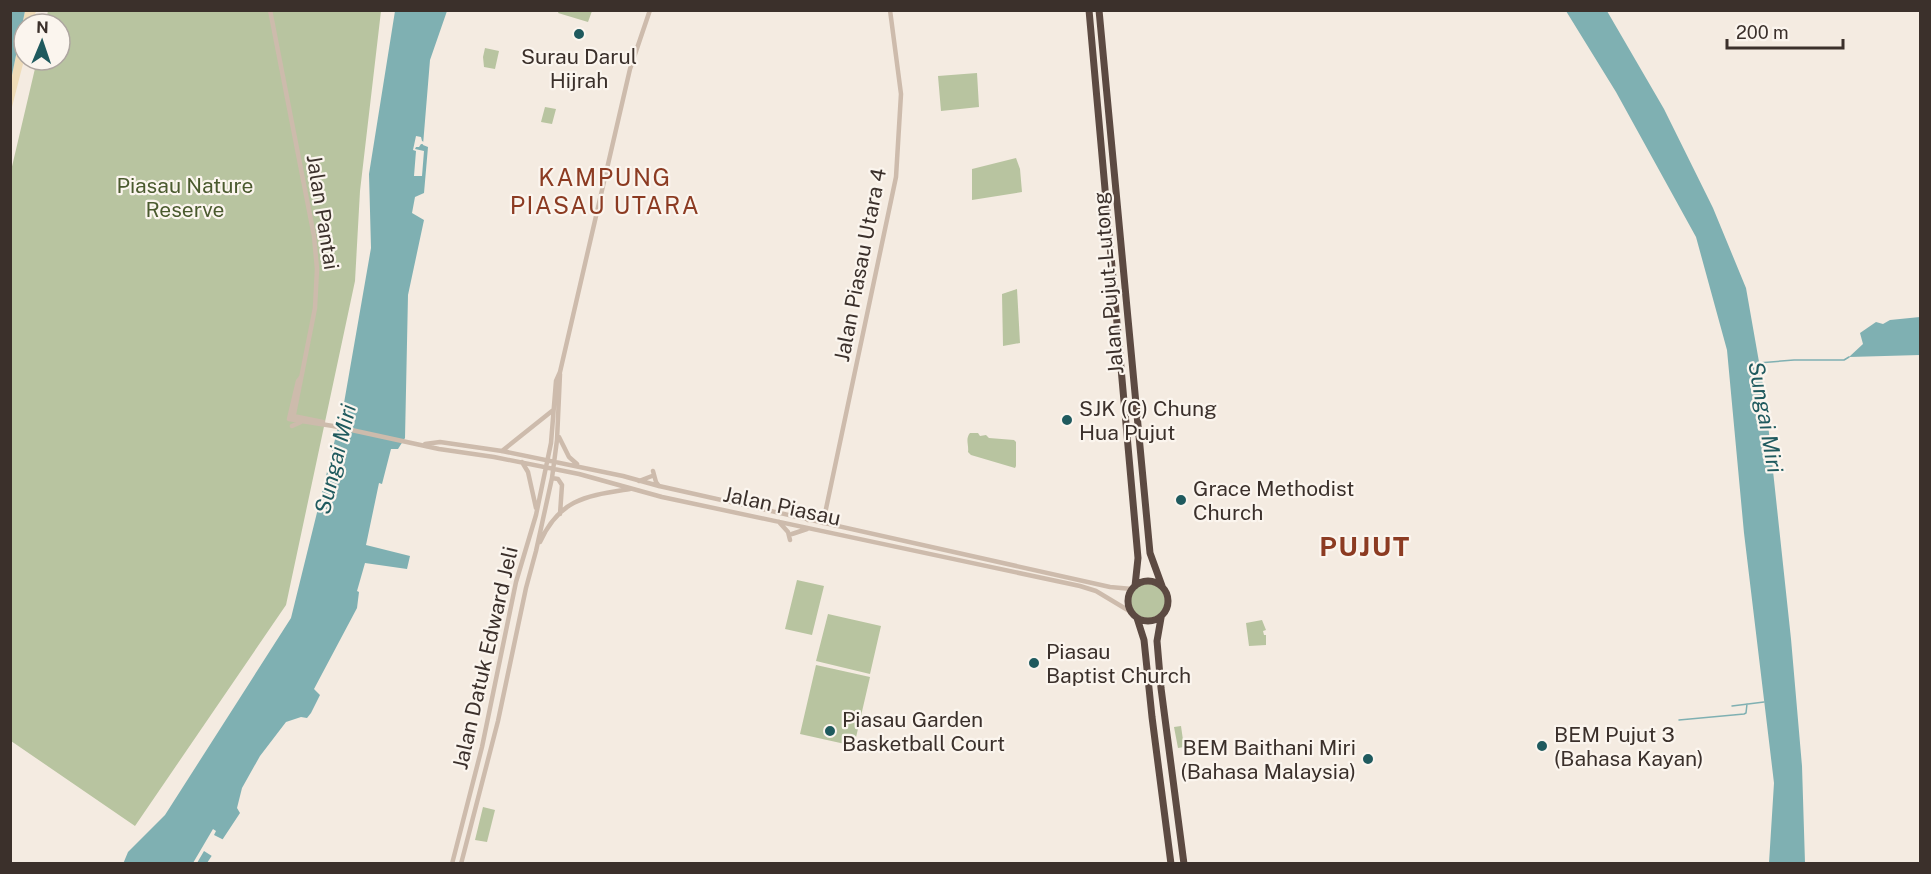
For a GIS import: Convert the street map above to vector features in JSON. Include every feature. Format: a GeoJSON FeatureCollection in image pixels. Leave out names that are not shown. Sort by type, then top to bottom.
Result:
{"type":"FeatureCollection","features":[{"type":"Feature","properties":{"kind":"highway","name":"Jalan Pujut-Lutong"},"geometry":{"type":"LineString","coordinates":[[1089,10],[1137,546],[1133,587]]}},
{"type":"Feature","properties":{"kind":"highway","name":"Jalan Pujut-Lutong"},"geometry":{"type":"LineString","coordinates":[[1099,10],[1150,553],[1162,586]]}},
{"type":"Feature","properties":{"kind":"highway"},"geometry":{"type":"LineString","coordinates":[[1172,864],[1144,639],[1128,605],[1128,596],[1133,587],[1148,580],[1162,586],[1169,597],[1167,609],[1161,618],[1157,641],[1184,864]]}},
{"type":"Feature","properties":{"kind":"highway"},"geometry":{"type":"LineString","coordinates":[[1134,615],[1149,621],[1161,618]]}},
{"type":"Feature","properties":{"kind":"street","name":"Jalan Pantai"},"geometry":{"type":"LineString","coordinates":[[270,10],[314,236],[317,269],[315,308],[292,417]]}},
{"type":"Feature","properties":{"kind":"street"},"geometry":{"type":"LineString","coordinates":[[560,372],[630,69],[650,10]]}},
{"type":"Feature","properties":{"kind":"street","name":"Jalan Piasau Utara 4"},"geometry":{"type":"LineString","coordinates":[[823,523],[896,177],[901,94],[890,10]]}},
{"type":"Feature","properties":{"kind":"street","name":"Jalan Datuk Edward Jeli"},"geometry":{"type":"LineString","coordinates":[[452,864],[482,747],[516,582],[537,510],[548,460],[556,381],[560,372]]}},
{"type":"Feature","properties":{"kind":"street","name":"Jalan Datuk Edward Jeli"},"geometry":{"type":"LineString","coordinates":[[461,864],[498,721],[554,469],[560,372]]}},
{"type":"Feature","properties":{"kind":"street"},"geometry":{"type":"LineString","coordinates":[[301,377],[298,381],[292,417],[418,444],[440,442],[502,451],[637,480],[653,473],[658,486]]}},
{"type":"Feature","properties":{"kind":"street"},"geometry":{"type":"LineString","coordinates":[[296,404],[304,420]]}},
{"type":"Feature","properties":{"kind":"street"},"geometry":{"type":"LineString","coordinates":[[502,451],[553,411]]}},
{"type":"Feature","properties":{"kind":"street"},"geometry":{"type":"LineString","coordinates":[[292,426],[304,420]]}},
{"type":"Feature","properties":{"kind":"street"},"geometry":{"type":"LineString","coordinates":[[557,431],[569,457],[582,468]]}},
{"type":"Feature","properties":{"kind":"street","name":"Jalan Piasau"},"geometry":{"type":"LineString","coordinates":[[418,444],[522,462],[662,497],[1089,588],[1134,615]]}},
{"type":"Feature","properties":{"kind":"street"},"geometry":{"type":"LineString","coordinates":[[522,462],[528,472],[537,510]]}},
{"type":"Feature","properties":{"kind":"street"},"geometry":{"type":"LineString","coordinates":[[544,476],[558,479],[562,485],[560,514]]}},
{"type":"Feature","properties":{"kind":"street","name":"Jalan Piasau"},"geometry":{"type":"LineString","coordinates":[[637,480],[1110,588],[1133,587]]}},
{"type":"Feature","properties":{"kind":"street"},"geometry":{"type":"LineString","coordinates":[[536,551],[546,529],[574,501],[593,495],[633,489]]}},
{"type":"Feature","properties":{"kind":"street"},"geometry":{"type":"LineString","coordinates":[[662,497],[657,494],[658,489],[691,493]]}},
{"type":"Feature","properties":{"kind":"street"},"geometry":{"type":"LineString","coordinates":[[808,520],[825,510],[832,525]]}},
{"type":"Feature","properties":{"kind":"street"},"geometry":{"type":"LineString","coordinates":[[790,516],[794,525]]}},
{"type":"Feature","properties":{"kind":"street"},"geometry":{"type":"LineString","coordinates":[[779,522],[791,537],[809,528]]}},
{"type":"Feature","properties":{"kind":"street"},"geometry":{"type":"LineString","coordinates":[[823,523],[827,532]]}},
{"type":"Feature","properties":{"kind":"street"},"geometry":{"type":"LineString","coordinates":[[935,555],[936,549]]}},
{"type":"Feature","properties":{"kind":"street"},"geometry":{"type":"LineString","coordinates":[[506,634],[518,624]]}},
{"type":"Feature","properties":{"kind":"green space"},"geometry":{"type":"Polygon","coordinates":[[[559,10],[592,11],[588,22],[558,13],[559,10]]]}},
{"type":"Feature","properties":{"kind":"green space","name":"Piasau Nature Reserve"},"geometry":{"type":"Polygon","coordinates":[[[381,11],[360,191],[355,281],[286,605],[135,826],[11,741],[10,175],[34,72],[72,72],[72,12],[48,12],[381,11]]]}},
{"type":"Feature","properties":{"kind":"green space"},"geometry":{"type":"Polygon","coordinates":[[[485,48],[499,51],[495,69],[484,67],[485,48]]]}},
{"type":"Feature","properties":{"kind":"green space"},"geometry":{"type":"Polygon","coordinates":[[[977,73],[979,107],[941,111],[938,76],[977,73]]]}},
{"type":"Feature","properties":{"kind":"green space"},"geometry":{"type":"Polygon","coordinates":[[[545,107],[556,109],[552,124],[541,122],[545,107]]]}},
{"type":"Feature","properties":{"kind":"green space"},"geometry":{"type":"Polygon","coordinates":[[[1016,158],[1020,169],[1022,192],[972,200],[972,169],[1016,158]]]}},
{"type":"Feature","properties":{"kind":"green space"},"geometry":{"type":"Polygon","coordinates":[[[1017,289],[1020,343],[1003,346],[1002,294],[1017,289]]]}},
{"type":"Feature","properties":{"kind":"green space"},"geometry":{"type":"Polygon","coordinates":[[[970,433],[986,435],[989,438],[1014,440],[1016,442],[1015,468],[971,455],[968,452],[970,433]]]}},
{"type":"Feature","properties":{"kind":"green space"},"geometry":{"type":"Polygon","coordinates":[[[797,580],[824,586],[812,635],[785,629],[797,580]]]}},
{"type":"Feature","properties":{"kind":"green space"},"geometry":{"type":"Polygon","coordinates":[[[1148,584],[1160,589],[1165,601],[1160,613],[1148,618],[1136,613],[1131,601],[1136,589],[1148,584]]]}},
{"type":"Feature","properties":{"kind":"green space"},"geometry":{"type":"Polygon","coordinates":[[[828,614],[881,626],[870,674],[816,661],[828,614]]]}},
{"type":"Feature","properties":{"kind":"green space"},"geometry":{"type":"Polygon","coordinates":[[[1262,620],[1266,630],[1263,631],[1266,635],[1266,645],[1249,646],[1246,623],[1262,620]]]}},
{"type":"Feature","properties":{"kind":"green space"},"geometry":{"type":"Polygon","coordinates":[[[816,665],[870,677],[854,746],[800,734],[816,665]]]}},
{"type":"Feature","properties":{"kind":"green space"},"geometry":{"type":"Polygon","coordinates":[[[1181,726],[1184,747],[1178,748],[1174,727],[1181,726]]]}},
{"type":"Feature","properties":{"kind":"green space"},"geometry":{"type":"Polygon","coordinates":[[[483,807],[495,810],[487,842],[475,840],[483,807]]]}},
{"type":"Feature","properties":{"kind":"sand"},"geometry":{"type":"Polygon","coordinates":[[[13,72],[21,72],[12,107],[11,129],[13,72]]]}},
{"type":"Feature","properties":{"kind":"water"},"geometry":{"type":"Polygon","coordinates":[[[10,11],[25,11],[12,12],[11,80],[10,11]]]}},
{"type":"Feature","properties":{"kind":"water","name":"Sungai Miri"},"geometry":{"type":"Polygon","coordinates":[[[395,11],[447,11],[430,60],[423,145],[428,147],[424,193],[415,197],[412,213],[424,220],[408,295],[405,438],[398,449],[391,449],[382,484],[379,483],[366,545],[410,556],[407,569],[365,563],[357,591],[359,592],[357,608],[314,689],[320,695],[311,713],[307,718],[301,717],[286,722],[260,756],[242,788],[237,808],[240,813],[207,863],[123,864],[128,852],[165,815],[291,618],[344,403],[371,248],[369,174],[395,11]]]}},
{"type":"Feature","properties":{"kind":"water","name":"Sungai Miri"},"geometry":{"type":"Polygon","coordinates":[[[1566,11],[1607,11],[1664,109],[1713,208],[1746,288],[1765,396],[1791,639],[1802,766],[1805,863],[1769,863],[1774,783],[1744,533],[1727,350],[1696,237],[1616,92],[1566,11]]]}},
{"type":"Feature","properties":{"kind":"water"},"geometry":{"type":"Polygon","coordinates":[[[1920,317],[1920,355],[1849,357],[1863,344],[1860,333],[1876,322],[1883,324],[1890,320],[1920,317]]]}},
{"type":"Feature","properties":{"kind":"pier"},"geometry":{"type":"Polygon","coordinates":[[[416,136],[421,137],[422,141],[428,144],[421,144],[415,149],[424,151],[422,176],[414,176],[416,151],[413,150],[416,136]]]}},
{"type":"Feature","properties":{"kind":"pier"},"geometry":{"type":"Polygon","coordinates":[[[213,829],[216,831],[214,835],[226,841],[215,858],[204,851],[197,863],[193,863],[213,829]]]}},
{"type":"Feature","properties":{"kind":"waterway","name":"Sungai Miri"},"geometry":{"type":"LineString","coordinates":[[1758,363],[1844,360],[1849,357]]}},
{"type":"Feature","properties":{"kind":"waterway"},"geometry":{"type":"LineString","coordinates":[[1732,706],[1764,702]]}},
{"type":"Feature","properties":{"kind":"waterway"},"geometry":{"type":"LineString","coordinates":[[1679,720],[1744,714],[1747,704]]}},
{"type":"Feature","properties":{"kind":"place","name":"Surau Darul Hijrah"},"geometry":{"type":"Point","coordinates":[579,34]}},
{"type":"Feature","properties":{"kind":"place","name":"SJK (C) Chung Hua Pujut"},"geometry":{"type":"Point","coordinates":[1067,420]}},
{"type":"Feature","properties":{"kind":"place","name":"Grace Methodist Church"},"geometry":{"type":"Point","coordinates":[1181,500]}},
{"type":"Feature","properties":{"kind":"place","name":"Piasau Baptist Church"},"geometry":{"type":"Point","coordinates":[1034,663]}},
{"type":"Feature","properties":{"kind":"place","name":"Piasau Garden Basketball Court"},"geometry":{"type":"Point","coordinates":[830,731]}},
{"type":"Feature","properties":{"kind":"place","name":"BEM Pujut 3 (Bahasa Kayan)"},"geometry":{"type":"Point","coordinates":[1542,746]}},
{"type":"Feature","properties":{"kind":"place","name":"BEM Baithani Miri (Bahasa Malaysia)"},"geometry":{"type":"Point","coordinates":[1368,759]}},
{"type":"Feature","properties":{"kind":"district","name":"KAMPUNG PIASAU UTARA"},"geometry":{"type":"Point","coordinates":[605,191]}},
{"type":"Feature","properties":{"kind":"district","name":"PUJUT"},"geometry":{"type":"Point","coordinates":[1365,546]}}]}
